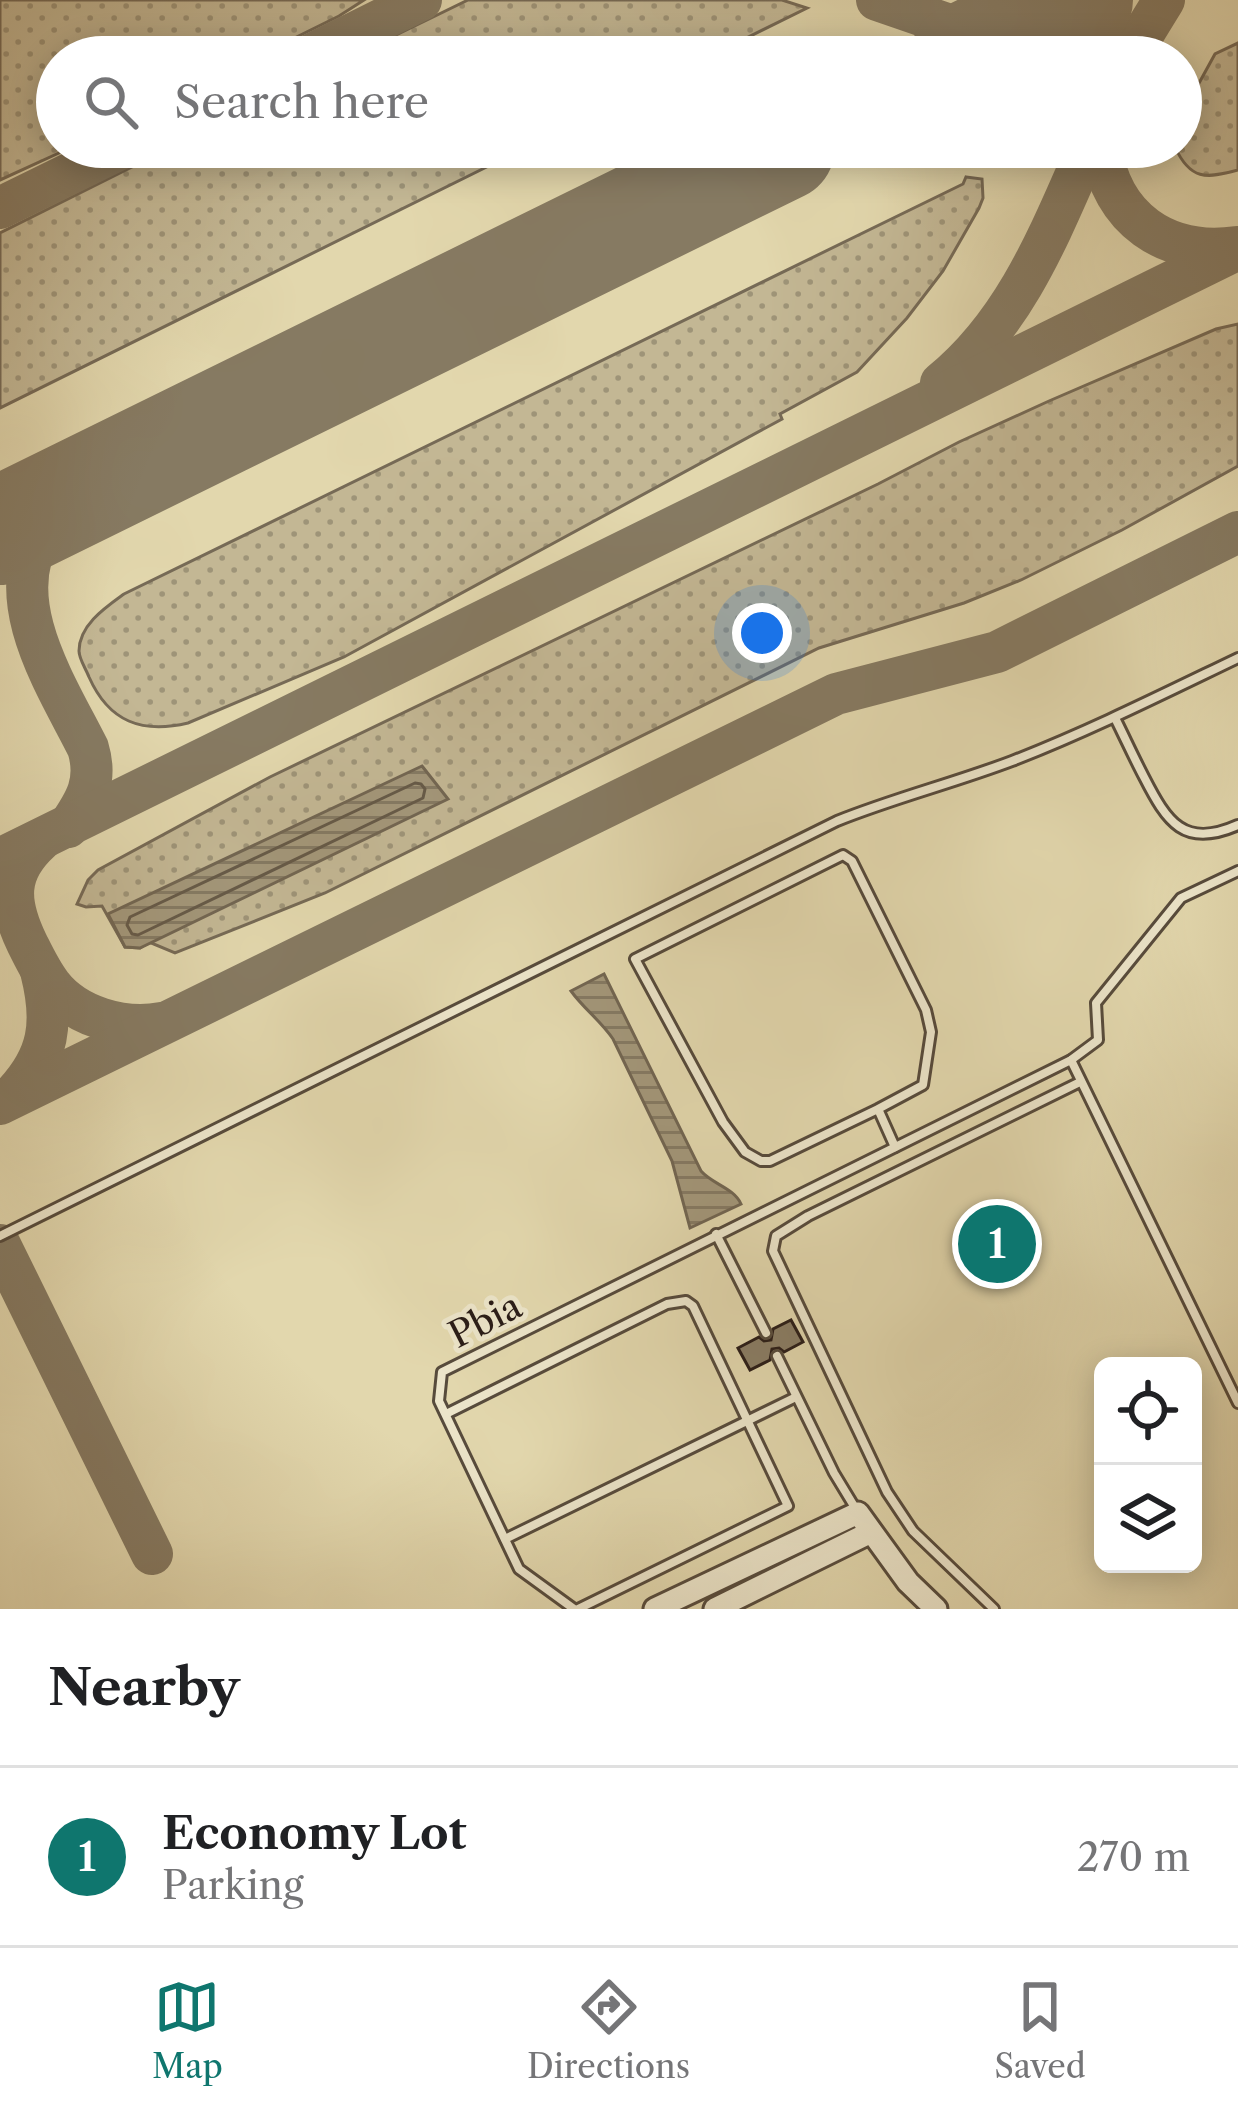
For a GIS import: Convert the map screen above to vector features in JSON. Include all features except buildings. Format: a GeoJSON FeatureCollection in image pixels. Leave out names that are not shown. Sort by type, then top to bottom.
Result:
{"type":"FeatureCollection","features":[{"type":"Feature","properties":{"kind":"street"},"geometry":{"type":"LineString","coordinates":[[655,1609],[865,1522]]}},
{"type":"Feature","properties":{"kind":"street"},"geometry":{"type":"LineString","coordinates":[[715,1609],[865,1522]]}},
{"type":"Feature","properties":{"kind":"street"},"geometry":{"type":"LineString","coordinates":[[865,1522],[908,1582],[936,1609]]}},
{"type":"Feature","properties":{"kind":"street"},"geometry":{"type":"LineString","coordinates":[[670,1609],[698,1591]]}},
{"type":"Feature","properties":{"kind":"lane"},"geometry":{"type":"LineString","coordinates":[[0,1236],[837,820],[1009,762],[1115,718],[1238,658]]}},
{"type":"Feature","properties":{"kind":"lane"},"geometry":{"type":"LineString","coordinates":[[1115,718],[1170,821],[1205,834],[1238,825]]}},
{"type":"Feature","properties":{"kind":"lane"},"geometry":{"type":"LineString","coordinates":[[843,855],[852,861],[926,1010],[931,1032],[923,1084],[878,1109],[770,1161],[752,1158],[698,1080],[635,959],[843,855]]}},
{"type":"Feature","properties":{"kind":"lane","name":"Pbia"},"geometry":{"type":"LineString","coordinates":[[446,1414],[439,1401],[442,1372],[1071,1060],[1098,1040],[1096,1003],[1181,898],[1238,871]]}},
{"type":"Feature","properties":{"kind":"lane"},"geometry":{"type":"LineString","coordinates":[[1071,1060],[1238,1403]]}},
{"type":"Feature","properties":{"kind":"lane"},"geometry":{"type":"LineString","coordinates":[[994,1609],[913,1531],[887,1492],[773,1251],[776,1236],[808,1216],[1080,1082]]}},
{"type":"Feature","properties":{"kind":"lane"},"geometry":{"type":"LineString","coordinates":[[878,1109],[895,1147]]}},
{"type":"Feature","properties":{"kind":"lane"},"geometry":{"type":"LineString","coordinates":[[716,1234],[766,1333]]}},
{"type":"Feature","properties":{"kind":"lane"},"geometry":{"type":"LineString","coordinates":[[677,1300],[693,1306],[747,1421],[788,1506],[576,1609],[520,1570],[446,1414],[677,1300]]}},
{"type":"Feature","properties":{"kind":"lane"},"geometry":{"type":"LineString","coordinates":[[777,1356],[834,1472],[865,1522]]}},
{"type":"Feature","properties":{"kind":"lane"},"geometry":{"type":"LineString","coordinates":[[505,1539],[796,1397]]}},
{"type":"Feature","properties":{"kind":"shaded area"},"geometry":{"type":"Polygon","coordinates":[[[0,0],[364,0],[299,36],[36,36],[36,164],[0,180],[0,0]]]}},
{"type":"Feature","properties":{"kind":"shaded area"},"geometry":{"type":"Polygon","coordinates":[[[468,0],[782,0],[807,8],[750,36],[394,36],[468,0]]]}},
{"type":"Feature","properties":{"kind":"shaded area"},"geometry":{"type":"Polygon","coordinates":[[[1238,43],[1238,170],[1217,175],[1189,168],[1202,168],[1202,78],[1215,54],[1238,43]]]}},
{"type":"Feature","properties":{"kind":"shaded area"},"geometry":{"type":"Polygon","coordinates":[[[130,168],[485,168],[0,408],[0,233],[130,168]]]}},
{"type":"Feature","properties":{"kind":"shaded area"},"geometry":{"type":"Polygon","coordinates":[[[966,177],[982,179],[983,198],[943,271],[857,372],[780,414],[782,419],[344,657],[188,723],[156,727],[129,721],[97,692],[80,657],[80,642],[95,618],[124,594],[963,184],[966,177]]]}},
{"type":"Feature","properties":{"kind":"shaded area"},"geometry":{"type":"Polygon","coordinates":[[[1238,324],[1238,466],[1122,530],[964,603],[819,648],[325,893],[175,953],[149,942],[140,948],[125,947],[102,906],[77,904],[98,870],[270,777],[959,442],[1216,329],[1238,324]]]}},
{"type":"Feature","properties":{"kind":"water"},"geometry":{"type":"Polygon","coordinates":[[[422,766],[448,799],[140,948],[125,947],[108,914],[422,766]]]}},
{"type":"Feature","properties":{"kind":"water"},"geometry":{"type":"Polygon","coordinates":[[[604,974],[701,1171],[741,1204],[690,1228],[672,1161],[613,1039],[571,991],[604,974]]]}},
{"type":"Feature","properties":{"kind":"taxiway"},"geometry":{"type":"LineString","coordinates":[[348,36],[421,0]]}},
{"type":"Feature","properties":{"kind":"taxiway"},"geometry":{"type":"LineString","coordinates":[[877,0],[981,36]]}},
{"type":"Feature","properties":{"kind":"taxiway"},"geometry":{"type":"LineString","coordinates":[[996,36],[998,0]]}},
{"type":"Feature","properties":{"kind":"taxiway"},"geometry":{"type":"LineString","coordinates":[[1142,36],[1164,0]]}},
{"type":"Feature","properties":{"kind":"taxiway"},"geometry":{"type":"LineString","coordinates":[[0,208],[81,168]]}},
{"type":"Feature","properties":{"kind":"taxiway"},"geometry":{"type":"LineString","coordinates":[[941,383],[967,359],[1010,304],[1045,243],[1079,168]]}},
{"type":"Feature","properties":{"kind":"taxiway"},"geometry":{"type":"LineString","coordinates":[[1106,168],[1116,194],[1146,228],[1187,246],[1237,247]]}},
{"type":"Feature","properties":{"kind":"taxiway"},"geometry":{"type":"LineString","coordinates":[[0,859],[1238,249]]}},
{"type":"Feature","properties":{"kind":"taxiway"},"geometry":{"type":"LineString","coordinates":[[68,827],[89,790],[91,760],[38,643],[27,587],[31,559],[42,533],[88,488]]}},
{"type":"Feature","properties":{"kind":"taxiway"},"geometry":{"type":"LineString","coordinates":[[0,1104],[836,694],[997,652],[1238,532]]}},
{"type":"Feature","properties":{"kind":"taxiway"},"geometry":{"type":"LineString","coordinates":[[40,841],[21,865],[13,889],[21,928],[47,980],[73,1005],[101,1019],[132,1025],[162,1023]]}},
{"type":"Feature","properties":{"kind":"taxiway"},"geometry":{"type":"LineString","coordinates":[[12,1096],[34,1067],[46,1038],[41,971]]}},
{"type":"Feature","properties":{"kind":"taxiway"},"geometry":{"type":"LineString","coordinates":[[0,1245],[152,1554]]}},
{"type":"Feature","properties":{"kind":"runway"},"geometry":{"type":"LineString","coordinates":[[1006,36],[1079,0]]}},
{"type":"Feature","properties":{"kind":"runway"},"geometry":{"type":"LineString","coordinates":[[0,531],[738,168]]}},
{"type":"Feature","properties":{"kind":"place","name":"Economy Lot"},"geometry":{"type":"Point","coordinates":[997,1244]}}]}
